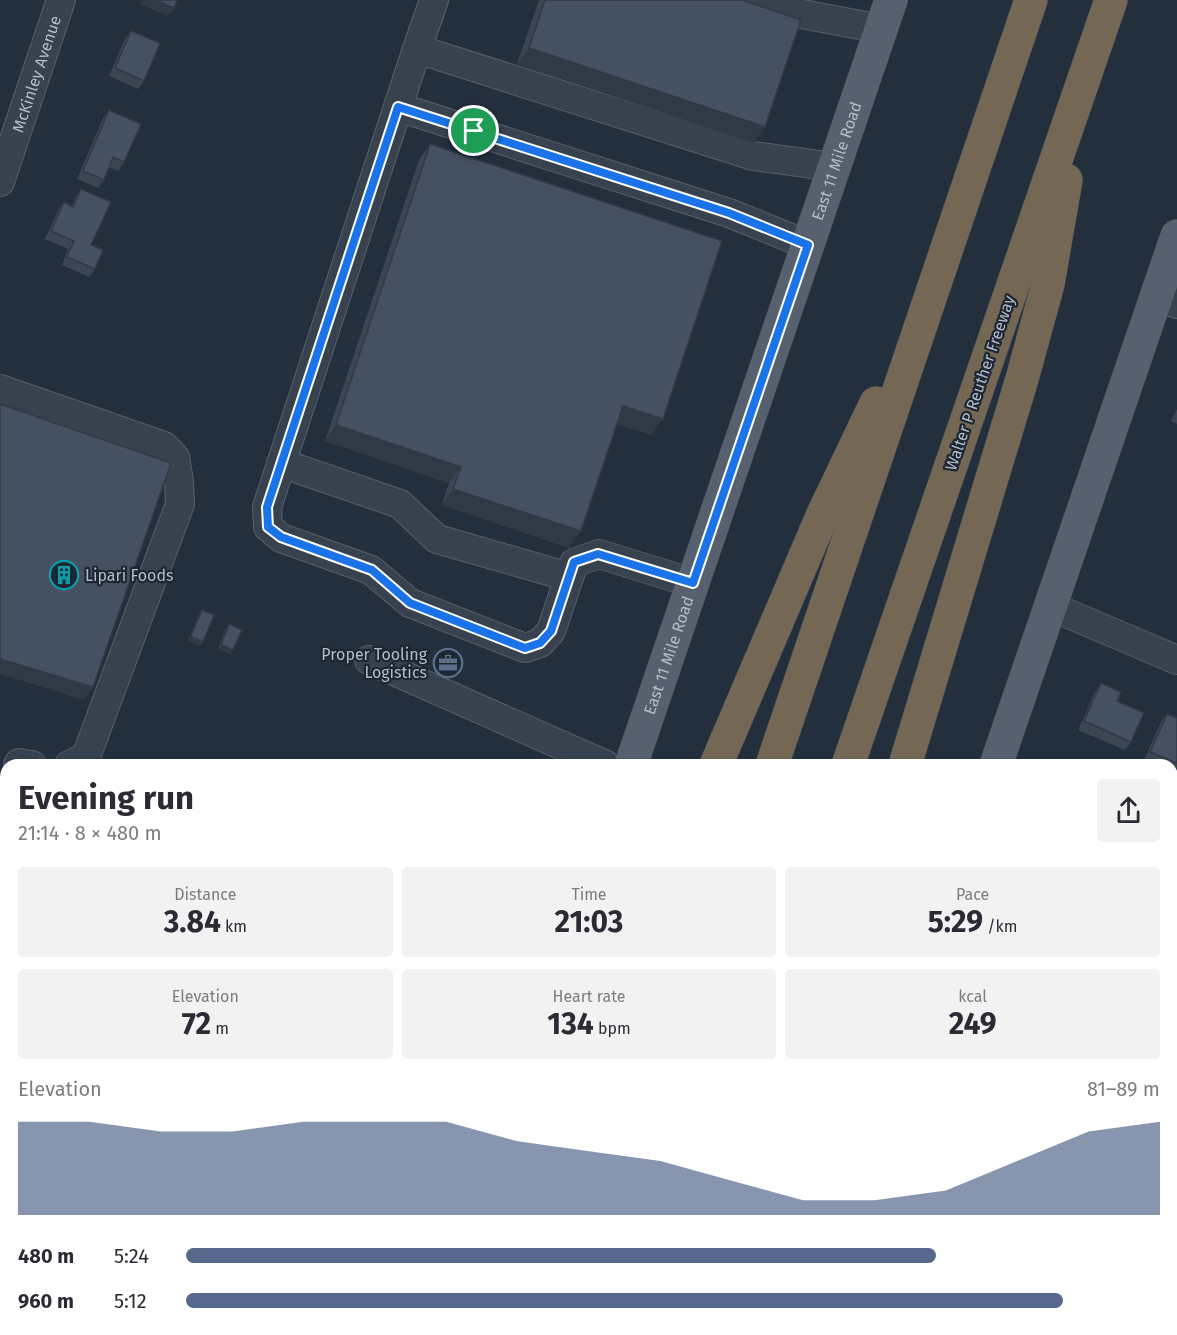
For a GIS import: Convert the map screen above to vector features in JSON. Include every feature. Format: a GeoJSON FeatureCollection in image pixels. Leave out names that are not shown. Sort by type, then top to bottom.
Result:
{"type":"FeatureCollection","features":[{"type":"Feature","properties":{"kind":"highway"},"geometry":{"type":"LineString","coordinates":[[774,759],[1031,0]]}},
{"type":"Feature","properties":{"kind":"highway","name":"Walter P Reuther Freeway"},"geometry":{"type":"LineString","coordinates":[[850,759],[1111,0]]}},
{"type":"Feature","properties":{"kind":"highway"},"geometry":{"type":"LineString","coordinates":[[907,759],[1022,379],[1048,284],[1083,79]]}},
{"type":"Feature","properties":{"kind":"highway"},"geometry":{"type":"LineString","coordinates":[[719,759],[823,514],[942,263]]}},
{"type":"Feature","properties":{"kind":"main road","name":"East 11 Mile Road"},"geometry":{"type":"LineString","coordinates":[[633,759],[886,15]]}},
{"type":"Feature","properties":{"kind":"main road"},"geometry":{"type":"LineString","coordinates":[[998,759],[1050,606],[1167,300],[1177,236]]}},
{"type":"Feature","properties":{"kind":"street","name":"McKinley Avenue"},"geometry":{"type":"LineString","coordinates":[[0,182],[61,0]]}},
{"type":"Feature","properties":{"kind":"street"},"geometry":{"type":"LineString","coordinates":[[434,0],[267,507],[268,527],[281,537],[372,570],[410,603],[525,648],[540,643],[551,631],[574,562],[598,554],[693,583]]}},
{"type":"Feature","properties":{"kind":"street"},"geometry":{"type":"LineString","coordinates":[[756,0],[801,14],[886,15]]}},
{"type":"Feature","properties":{"kind":"street"},"geometry":{"type":"LineString","coordinates":[[417,49],[753,156],[834,167]]}},
{"type":"Feature","properties":{"kind":"street"},"geometry":{"type":"LineString","coordinates":[[398,107],[729,213],[808,245]]}},
{"type":"Feature","properties":{"kind":"street"},"geometry":{"type":"LineString","coordinates":[[0,389],[164,446],[175,457],[180,504],[86,757],[82,759]]}},
{"type":"Feature","properties":{"kind":"street"},"geometry":{"type":"LineString","coordinates":[[281,463],[400,504],[438,539],[569,577]]}},
{"type":"Feature","properties":{"kind":"street"},"geometry":{"type":"LineString","coordinates":[[1050,606],[1177,660]]}},
{"type":"Feature","properties":{"kind":"street"},"geometry":{"type":"LineString","coordinates":[[369,660],[592,759]]}},
{"type":"Feature","properties":{"kind":"building"},"geometry":{"type":"Polygon","coordinates":[[[156,0],[177,0],[174,8],[156,0]]]}},
{"type":"Feature","properties":{"kind":"building"},"geometry":{"type":"Polygon","coordinates":[[[545,0],[742,0],[801,20],[765,127],[529,48],[545,0]]]}},
{"type":"Feature","properties":{"kind":"building"},"geometry":{"type":"Polygon","coordinates":[[[131,31],[160,43],[144,81],[115,68],[131,31]]]}},
{"type":"Feature","properties":{"kind":"building"},"geometry":{"type":"Polygon","coordinates":[[[109,110],[141,124],[124,162],[113,157],[104,180],[83,171],[109,110]]]}},
{"type":"Feature","properties":{"kind":"building"},"geometry":{"type":"Polygon","coordinates":[[[430,144],[722,241],[663,419],[623,406],[581,531],[453,489],[461,467],[336,425],[430,144]]]}},
{"type":"Feature","properties":{"kind":"building"},"geometry":{"type":"Polygon","coordinates":[[[81,189],[111,202],[91,245],[103,250],[95,269],[67,257],[74,241],[51,231],[64,202],[73,207],[81,189]]]}},
{"type":"Feature","properties":{"kind":"building","name":"Lipari Foods"},"geometry":{"type":"Polygon","coordinates":[[[0,404],[171,463],[93,687],[0,659],[0,404]]]}},
{"type":"Feature","properties":{"kind":"building"},"geometry":{"type":"Polygon","coordinates":[[[202,610],[214,615],[203,642],[191,636],[202,610]]]}},
{"type":"Feature","properties":{"kind":"building"},"geometry":{"type":"Polygon","coordinates":[[[229,624],[242,630],[233,650],[221,645],[229,624]]]}},
{"type":"Feature","properties":{"kind":"building"},"geometry":{"type":"Polygon","coordinates":[[[1101,683],[1121,692],[1117,701],[1144,713],[1131,742],[1084,721],[1101,683]]]}},
{"type":"Feature","properties":{"kind":"building"},"geometry":{"type":"Polygon","coordinates":[[[1167,714],[1177,718],[1177,759],[1167,759],[1150,752],[1167,714]]]}},
{"type":"Feature","properties":{"kind":"place","name":"Lipari Foods"},"geometry":{"type":"Point","coordinates":[64,575]}},
{"type":"Feature","properties":{"kind":"place","name":"Proper Tooling Logistics"},"geometry":{"type":"Point","coordinates":[448,663]}},
{"type":"Feature","properties":{"kind":"route"},"geometry":{"type":"LineString","coordinates":[[398,107],[474,131],[729,213],[808,245],[693,583],[598,554],[574,562],[551,631],[540,643],[525,648],[410,603],[372,570],[281,537],[268,527],[267,507],[398,107]]}}]}
